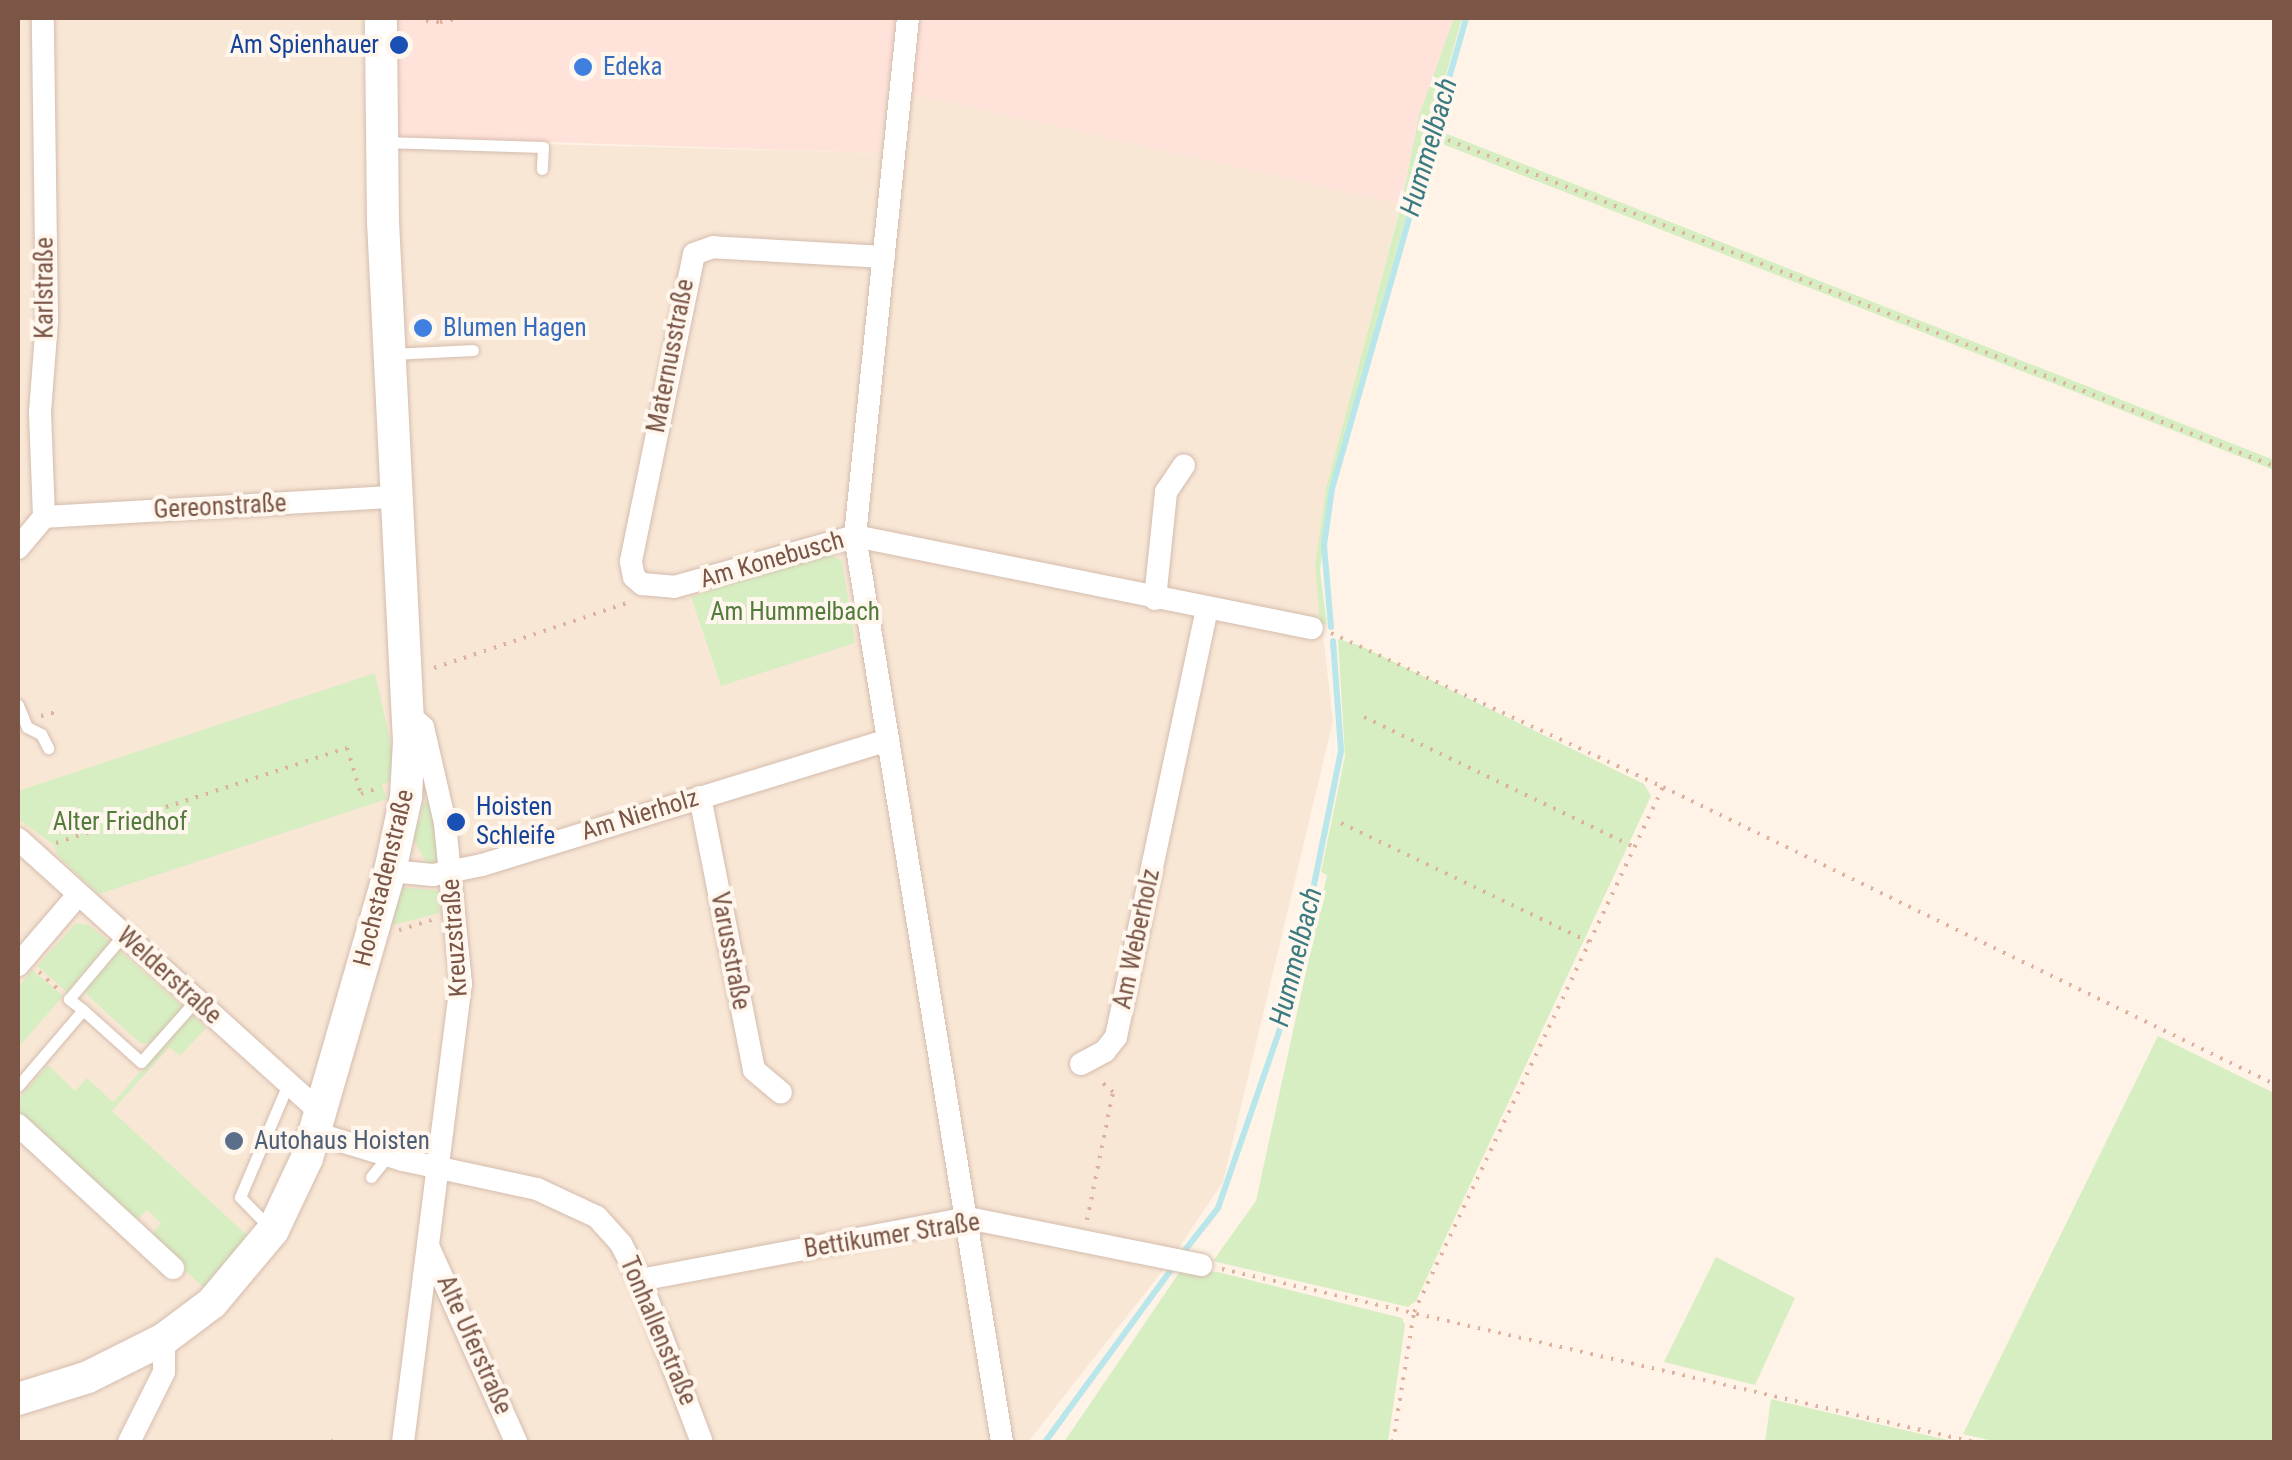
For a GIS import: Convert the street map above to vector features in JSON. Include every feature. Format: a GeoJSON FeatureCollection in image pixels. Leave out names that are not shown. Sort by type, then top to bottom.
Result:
{"type":"FeatureCollection","features":[{"type":"Feature","properties":{"kind":"main road","name":"Hochstadenstraße"},"geometry":{"type":"LineString","coordinates":[[18,1399],[88,1377],[164,1339],[212,1303],[272,1230],[296,1186],[318,1123],[390,871],[406,797],[409,715],[388,354],[381,18]]}},
{"type":"Feature","properties":{"kind":"street","name":"Karlstraße"},"geometry":{"type":"LineString","coordinates":[[43,18],[46,320],[29,409],[44,517]]}},
{"type":"Feature","properties":{"kind":"street"},"geometry":{"type":"LineString","coordinates":[[908,18],[855,536],[1002,1442]]}},
{"type":"Feature","properties":{"kind":"street","name":"Maternusstraße"},"geometry":{"type":"LineString","coordinates":[[642,584],[631,572],[631,562],[694,254],[713,247],[884,257]]}},
{"type":"Feature","properties":{"kind":"street"},"geometry":{"type":"LineString","coordinates":[[1155,599],[1166,492],[1184,465]]}},
{"type":"Feature","properties":{"kind":"street","name":"Gereonstraße"},"geometry":{"type":"LineString","coordinates":[[44,517],[396,497]]}},
{"type":"Feature","properties":{"kind":"street"},"geometry":{"type":"LineString","coordinates":[[18,548],[44,517]]}},
{"type":"Feature","properties":{"kind":"street","name":"Am Konebusch"},"geometry":{"type":"LineString","coordinates":[[642,584],[674,587],[855,536],[1319,630]]}},
{"type":"Feature","properties":{"kind":"street","name":"Am Weberholz"},"geometry":{"type":"LineString","coordinates":[[1081,1064],[1104,1052],[1116,1037],[1208,608]]}},
{"type":"Feature","properties":{"kind":"street","name":"Kreuzstraße"},"geometry":{"type":"LineString","coordinates":[[403,1442],[459,1026],[461,984],[451,872],[430,752],[423,727],[409,715]]}},
{"type":"Feature","properties":{"kind":"street","name":"Am Nierholz"},"geometry":{"type":"LineString","coordinates":[[390,871],[415,875],[451,872],[888,740]]}},
{"type":"Feature","properties":{"kind":"street","name":"Varusstraße"},"geometry":{"type":"LineString","coordinates":[[700,797],[754,1070],[781,1093]]}},
{"type":"Feature","properties":{"kind":"street","name":"Welderstraße"},"geometry":{"type":"LineString","coordinates":[[26,846],[288,1084],[318,1123]]}},
{"type":"Feature","properties":{"kind":"street"},"geometry":{"type":"LineString","coordinates":[[21,962],[78,895]]}},
{"type":"Feature","properties":{"kind":"street"},"geometry":{"type":"LineString","coordinates":[[318,1123],[388,1156],[437,1168]]}},
{"type":"Feature","properties":{"kind":"street"},"geometry":{"type":"LineString","coordinates":[[18,1125],[173,1268]]}},
{"type":"Feature","properties":{"kind":"street","name":"Tonhallenstraße"},"geometry":{"type":"LineString","coordinates":[[437,1168],[537,1190],[587,1210],[614,1234],[640,1280],[702,1442]]}},
{"type":"Feature","properties":{"kind":"street","name":"Bettikumer Straße"},"geometry":{"type":"LineString","coordinates":[[640,1280],[968,1218],[1201,1265]]}},
{"type":"Feature","properties":{"kind":"street","name":"Alte Uferstraße"},"geometry":{"type":"LineString","coordinates":[[429,1248],[516,1442]]}},
{"type":"Feature","properties":{"kind":"street"},"geometry":{"type":"LineString","coordinates":[[129,1442],[164,1372],[164,1339]]}},
{"type":"Feature","properties":{"kind":"lane"},"geometry":{"type":"LineString","coordinates":[[382,142],[543,146],[542,169]]}},
{"type":"Feature","properties":{"kind":"lane"},"geometry":{"type":"LineString","coordinates":[[388,354],[473,350]]}},
{"type":"Feature","properties":{"kind":"lane"},"geometry":{"type":"LineString","coordinates":[[18,705],[22,729],[41,734],[48,748]]}},
{"type":"Feature","properties":{"kind":"lane"},"geometry":{"type":"LineString","coordinates":[[123,935],[69,998],[140,1062],[196,1000]]}},
{"type":"Feature","properties":{"kind":"lane"},"geometry":{"type":"LineString","coordinates":[[18,1086],[82,1010]]}},
{"type":"Feature","properties":{"kind":"lane"},"geometry":{"type":"LineString","coordinates":[[272,1230],[240,1198],[288,1084]]}},
{"type":"Feature","properties":{"kind":"lane"},"geometry":{"type":"LineString","coordinates":[[372,1178],[388,1156]]}},
{"type":"Feature","properties":{"kind":"path"},"geometry":{"type":"LineString","coordinates":[[426,18],[426,22],[461,18]]}},
{"type":"Feature","properties":{"kind":"path"},"geometry":{"type":"LineString","coordinates":[[1448,140],[2274,466]]}},
{"type":"Feature","properties":{"kind":"path"},"geometry":{"type":"LineString","coordinates":[[406,677],[633,602],[642,584]]}},
{"type":"Feature","properties":{"kind":"path"},"geometry":{"type":"LineString","coordinates":[[1319,630],[1663,787],[2274,1084]]}},
{"type":"Feature","properties":{"kind":"path"},"geometry":{"type":"LineString","coordinates":[[1364,717],[1634,848]]}},
{"type":"Feature","properties":{"kind":"path"},"geometry":{"type":"LineString","coordinates":[[26,846],[347,748],[362,794],[385,786],[391,801],[406,797]]}},
{"type":"Feature","properties":{"kind":"path"},"geometry":{"type":"LineString","coordinates":[[1393,1442],[1414,1312],[1663,787]]}},
{"type":"Feature","properties":{"kind":"path"},"geometry":{"type":"LineString","coordinates":[[1341,823],[1590,942]]}},
{"type":"Feature","properties":{"kind":"path"},"geometry":{"type":"LineString","coordinates":[[370,939],[454,913]]}},
{"type":"Feature","properties":{"kind":"path"},"geometry":{"type":"LineString","coordinates":[[21,962],[69,998]]}},
{"type":"Feature","properties":{"kind":"path"},"geometry":{"type":"LineString","coordinates":[[1081,1064],[1113,1092],[1082,1239]]}},
{"type":"Feature","properties":{"kind":"path"},"geometry":{"type":"LineString","coordinates":[[1201,1265],[1972,1442]]}},
{"type":"Feature","properties":{"kind":"shaded area"},"geometry":{"type":"Polygon","coordinates":[[[18,18],[363,18],[366,139],[877,153],[887,88],[1401,204],[1326,488],[1315,565],[1333,721],[1223,1182],[1167,1265],[1028,1442],[18,1442],[18,18]]]}},
{"type":"Feature","properties":{"kind":"shaded area"},"geometry":{"type":"Polygon","coordinates":[[[396,18],[1454,18],[1419,115],[1401,204],[887,88],[878,153],[398,137],[396,18]]]}},
{"type":"Feature","properties":{"kind":"green space"},"geometry":{"type":"Polygon","coordinates":[[[1454,18],[1462,18],[1330,488],[1320,571],[1327,625],[1320,623],[1315,565],[1326,488],[1401,205],[1419,115],[1454,18]]]}},
{"type":"Feature","properties":{"kind":"green space"},"geometry":{"type":"Polygon","coordinates":[[[1442,132],[2274,460],[2274,470],[1440,143],[1442,132]]]}},
{"type":"Feature","properties":{"kind":"green space","name":"Am Hummelbach"},"geometry":{"type":"Polygon","coordinates":[[[824,551],[842,561],[855,643],[721,686],[691,597],[824,551]]]}},
{"type":"Feature","properties":{"kind":"green space"},"geometry":{"type":"Polygon","coordinates":[[[1338,639],[1361,646],[1644,784],[1651,796],[1416,1301],[1408,1307],[1213,1261],[1256,1201],[1327,875],[1321,872],[1345,756],[1338,639]]]}},
{"type":"Feature","properties":{"kind":"green space","name":"Alter Friedhof"},"geometry":{"type":"Polygon","coordinates":[[[375,673],[394,758],[392,781],[382,785],[387,799],[99,894],[59,857],[53,844],[18,819],[18,791],[375,673]]]}},
{"type":"Feature","properties":{"kind":"green space"},"geometry":{"type":"Polygon","coordinates":[[[434,802],[446,866],[428,865],[413,839],[414,821],[420,822],[423,803],[434,802]]]}},
{"type":"Feature","properties":{"kind":"green space"},"geometry":{"type":"Polygon","coordinates":[[[401,887],[441,891],[445,900],[439,900],[439,913],[386,927],[401,887]]]}},
{"type":"Feature","properties":{"kind":"green space"},"geometry":{"type":"Polygon","coordinates":[[[76,923],[89,925],[110,942],[67,992],[37,966],[76,923]]]}},
{"type":"Feature","properties":{"kind":"green space"},"geometry":{"type":"Polygon","coordinates":[[[120,951],[183,1007],[150,1044],[140,1043],[87,995],[86,989],[120,951]]]}},
{"type":"Feature","properties":{"kind":"green space"},"geometry":{"type":"Polygon","coordinates":[[[32,970],[63,996],[18,1048],[18,987],[32,970]]]}},
{"type":"Feature","properties":{"kind":"green space"},"geometry":{"type":"Polygon","coordinates":[[[192,1015],[206,1028],[180,1056],[169,1047],[112,1111],[249,1237],[204,1288],[149,1237],[161,1223],[147,1210],[133,1225],[18,1118],[18,1100],[48,1065],[75,1091],[87,1078],[113,1102],[192,1015]]]}},
{"type":"Feature","properties":{"kind":"green space"},"geometry":{"type":"Polygon","coordinates":[[[2158,1036],[2274,1093],[2274,1442],[1998,1442],[1963,1434],[2158,1036]]]}},
{"type":"Feature","properties":{"kind":"green space"},"geometry":{"type":"Polygon","coordinates":[[[1716,1257],[1795,1298],[1755,1385],[1664,1362],[1716,1257]]]}},
{"type":"Feature","properties":{"kind":"green space"},"geometry":{"type":"Polygon","coordinates":[[[1181,1270],[1218,1272],[1402,1318],[1405,1325],[1388,1442],[1064,1442],[1181,1270]]]}},
{"type":"Feature","properties":{"kind":"green space"},"geometry":{"type":"Polygon","coordinates":[[[1771,1399],[1873,1423],[1957,1442],[1765,1442],[1771,1399]]]}},
{"type":"Feature","properties":{"kind":"waterway","name":"Hummelbach"},"geometry":{"type":"LineString","coordinates":[[1331,627],[1324,545],[1332,489],[1466,18]]}},
{"type":"Feature","properties":{"kind":"waterway","name":"Hummelbach"},"geometry":{"type":"LineString","coordinates":[[1182,1254],[1218,1208],[1292,994],[1341,750],[1333,641]]}},
{"type":"Feature","properties":{"kind":"waterway","name":"Hummelbach"},"geometry":{"type":"LineString","coordinates":[[1045,1442],[1173,1267]]}},
{"type":"Feature","properties":{"kind":"place","name":"Am Spienhauer"},"geometry":{"type":"Point","coordinates":[399,45]}},
{"type":"Feature","properties":{"kind":"place","name":"Edeka"},"geometry":{"type":"Point","coordinates":[583,67]}},
{"type":"Feature","properties":{"kind":"place","name":"Blumen Hagen"},"geometry":{"type":"Point","coordinates":[423,328]}},
{"type":"Feature","properties":{"kind":"place","name":"Hoisten Schleife"},"geometry":{"type":"Point","coordinates":[456,822]}},
{"type":"Feature","properties":{"kind":"place","name":"Autohaus Hoisten"},"geometry":{"type":"Point","coordinates":[234,1141]}}]}
